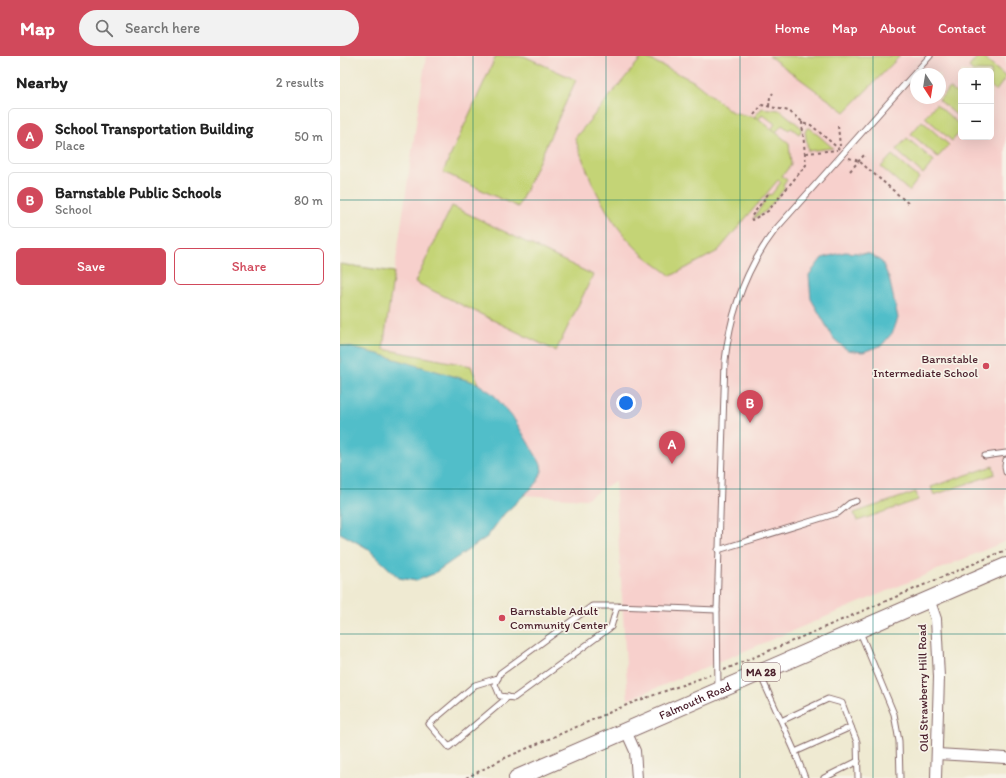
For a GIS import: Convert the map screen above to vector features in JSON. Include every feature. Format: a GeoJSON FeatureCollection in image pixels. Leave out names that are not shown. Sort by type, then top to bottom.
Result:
{"type":"FeatureCollection","features":[{"type":"Feature","properties":{"kind":"main road","name":"Falmouth Road"},"geometry":{"type":"LineString","coordinates":[[524,777],[626,731],[1006,566]]}},
{"type":"Feature","properties":{"kind":"street","name":"Old Strawberry Hill Road"},"geometry":{"type":"LineString","coordinates":[[929,600],[936,620],[939,677],[936,778]]}},
{"type":"Feature","properties":{"kind":"street"},"geometry":{"type":"LineString","coordinates":[[626,731],[635,751],[637,778]]}},
{"type":"Feature","properties":{"kind":"street"},"geometry":{"type":"LineString","coordinates":[[937,754],[1006,758]]}},
{"type":"Feature","properties":{"kind":"lane"},"geometry":{"type":"LineString","coordinates":[[718,691],[718,550],[725,361],[730,326],[744,285],[763,248],[775,230],[930,56]]}},
{"type":"Feature","properties":{"kind":"lane"},"geometry":{"type":"LineString","coordinates":[[985,456],[1006,453]]}},
{"type":"Feature","properties":{"kind":"lane"},"geometry":{"type":"LineString","coordinates":[[1006,460],[1006,472]]}},
{"type":"Feature","properties":{"kind":"lane"},"geometry":{"type":"LineString","coordinates":[[718,550],[838,513],[850,502],[856,500]]}},
{"type":"Feature","properties":{"kind":"lane"},"geometry":{"type":"LineString","coordinates":[[617,606],[611,627],[514,698],[500,696],[495,684],[500,673],[592,606],[617,606],[717,610]]}},
{"type":"Feature","properties":{"kind":"lane"},"geometry":{"type":"LineString","coordinates":[[859,630],[894,714],[899,742],[900,778]]}},
{"type":"Feature","properties":{"kind":"lane"},"geometry":{"type":"LineString","coordinates":[[760,673],[805,778]]}},
{"type":"Feature","properties":{"kind":"lane"},"geometry":{"type":"LineString","coordinates":[[498,678],[475,685],[428,724],[448,747],[508,697]]}},
{"type":"Feature","properties":{"kind":"lane"},"geometry":{"type":"LineString","coordinates":[[781,721],[828,699],[842,703],[857,742],[858,778]]}},
{"type":"Feature","properties":{"kind":"lane"},"geometry":{"type":"LineString","coordinates":[[795,752],[851,727]]}},
{"type":"Feature","properties":{"kind":"lane"},"geometry":{"type":"LineString","coordinates":[[824,778],[833,776],[858,761]]}},
{"type":"Feature","properties":{"kind":"path"},"geometry":{"type":"LineString","coordinates":[[769,106],[770,97],[773,93]]}},
{"type":"Feature","properties":{"kind":"path"},"geometry":{"type":"LineString","coordinates":[[754,115],[762,105],[789,111],[802,122],[811,125],[840,149]]}},
{"type":"Feature","properties":{"kind":"path"},"geometry":{"type":"LineString","coordinates":[[768,194],[751,217],[752,220],[768,211],[804,167],[806,162],[802,122]]}},
{"type":"Feature","properties":{"kind":"path"},"geometry":{"type":"LineString","coordinates":[[838,126],[840,149]]}},
{"type":"Feature","properties":{"kind":"path"},"geometry":{"type":"LineString","coordinates":[[805,153],[840,149]]}},
{"type":"Feature","properties":{"kind":"path"},"geometry":{"type":"LineString","coordinates":[[850,171],[865,154]]}},
{"type":"Feature","properties":{"kind":"path"},"geometry":{"type":"LineString","coordinates":[[849,157],[859,161],[909,204]]}},
{"type":"Feature","properties":{"kind":"path"},"geometry":{"type":"LineString","coordinates":[[466,778],[505,758],[629,704],[717,673],[1006,550]]}},
{"type":"Feature","properties":{"kind":"shaded area"},"geometry":{"type":"Polygon","coordinates":[[[426,56],[1006,56],[1006,541],[628,700],[615,481],[586,499],[523,495],[383,349],[426,56]]]}},
{"type":"Feature","properties":{"kind":"green space"},"geometry":{"type":"Polygon","coordinates":[[[496,56],[524,56],[576,80],[518,207],[443,172],[496,56]]]}},
{"type":"Feature","properties":{"kind":"green space"},"geometry":{"type":"Polygon","coordinates":[[[643,56],[693,81],[732,112],[758,118],[754,117],[762,108],[780,110],[801,127],[801,132],[799,134],[791,128],[789,130],[782,125],[776,132],[772,128],[775,124],[762,114],[759,119],[789,143],[791,165],[782,176],[787,180],[783,186],[785,188],[766,211],[753,219],[769,194],[771,195],[781,182],[778,180],[718,251],[671,276],[639,251],[615,223],[592,182],[575,138],[643,56]]]}},
{"type":"Feature","properties":{"kind":"green space"},"geometry":{"type":"Polygon","coordinates":[[[769,56],[900,56],[845,112],[769,56]]]}},
{"type":"Feature","properties":{"kind":"green space"},"geometry":{"type":"Polygon","coordinates":[[[978,56],[981,56],[1006,77],[996,91],[994,89],[994,68],[969,67],[978,56]]]}},
{"type":"Feature","properties":{"kind":"green space"},"geometry":{"type":"Polygon","coordinates":[[[950,88],[958,95],[958,116],[944,104],[946,104],[946,92],[950,88]]]}},
{"type":"Feature","properties":{"kind":"green space"},"geometry":{"type":"Polygon","coordinates":[[[936,104],[958,123],[958,134],[952,141],[925,117],[936,104]]]}},
{"type":"Feature","properties":{"kind":"green space"},"geometry":{"type":"Polygon","coordinates":[[[922,121],[949,145],[938,157],[911,134],[922,121]]]}},
{"type":"Feature","properties":{"kind":"green space"},"geometry":{"type":"Polygon","coordinates":[[[807,128],[810,128],[833,148],[808,151],[805,132],[807,128]]]}},
{"type":"Feature","properties":{"kind":"green space"},"geometry":{"type":"Polygon","coordinates":[[[907,138],[934,161],[923,174],[896,150],[907,138]]]}},
{"type":"Feature","properties":{"kind":"green space"},"geometry":{"type":"Polygon","coordinates":[[[892,155],[919,178],[909,191],[881,167],[892,155]]]}},
{"type":"Feature","properties":{"kind":"green space"},"geometry":{"type":"Polygon","coordinates":[[[452,206],[593,275],[556,351],[415,282],[452,206]]]}},
{"type":"Feature","properties":{"kind":"green space"},"geometry":{"type":"Polygon","coordinates":[[[340,264],[394,272],[383,349],[471,366],[523,495],[340,506],[340,264]]]}},
{"type":"Feature","properties":{"kind":"green space"},"geometry":{"type":"Polygon","coordinates":[[[993,466],[995,474],[934,495],[931,487],[993,466]]]}},
{"type":"Feature","properties":{"kind":"green space"},"geometry":{"type":"Polygon","coordinates":[[[916,492],[918,500],[857,521],[854,513],[916,492]]]}},
{"type":"Feature","properties":{"kind":"water"},"geometry":{"type":"Polygon","coordinates":[[[845,252],[870,254],[882,262],[889,278],[898,318],[893,332],[882,345],[863,352],[847,350],[834,339],[811,299],[809,275],[822,258],[845,252]]]}},
{"type":"Feature","properties":{"kind":"water"},"geometry":{"type":"Polygon","coordinates":[[[340,345],[378,354],[477,383],[493,394],[514,419],[541,464],[542,471],[537,483],[504,514],[487,537],[433,574],[416,581],[399,578],[367,548],[340,533],[340,345]]]}},
{"type":"Feature","properties":{"kind":"place","name":"Barnstable Intermediate School"},"geometry":{"type":"Point","coordinates":[986,366]}},
{"type":"Feature","properties":{"kind":"place","name":"Barnstable Public Schools"},"geometry":{"type":"Point","coordinates":[750,423]}},
{"type":"Feature","properties":{"kind":"place","name":"School Transportation Building"},"geometry":{"type":"Point","coordinates":[672,464]}},
{"type":"Feature","properties":{"kind":"place","name":"Barnstable Adult Community Center"},"geometry":{"type":"Point","coordinates":[502,618]}}]}
